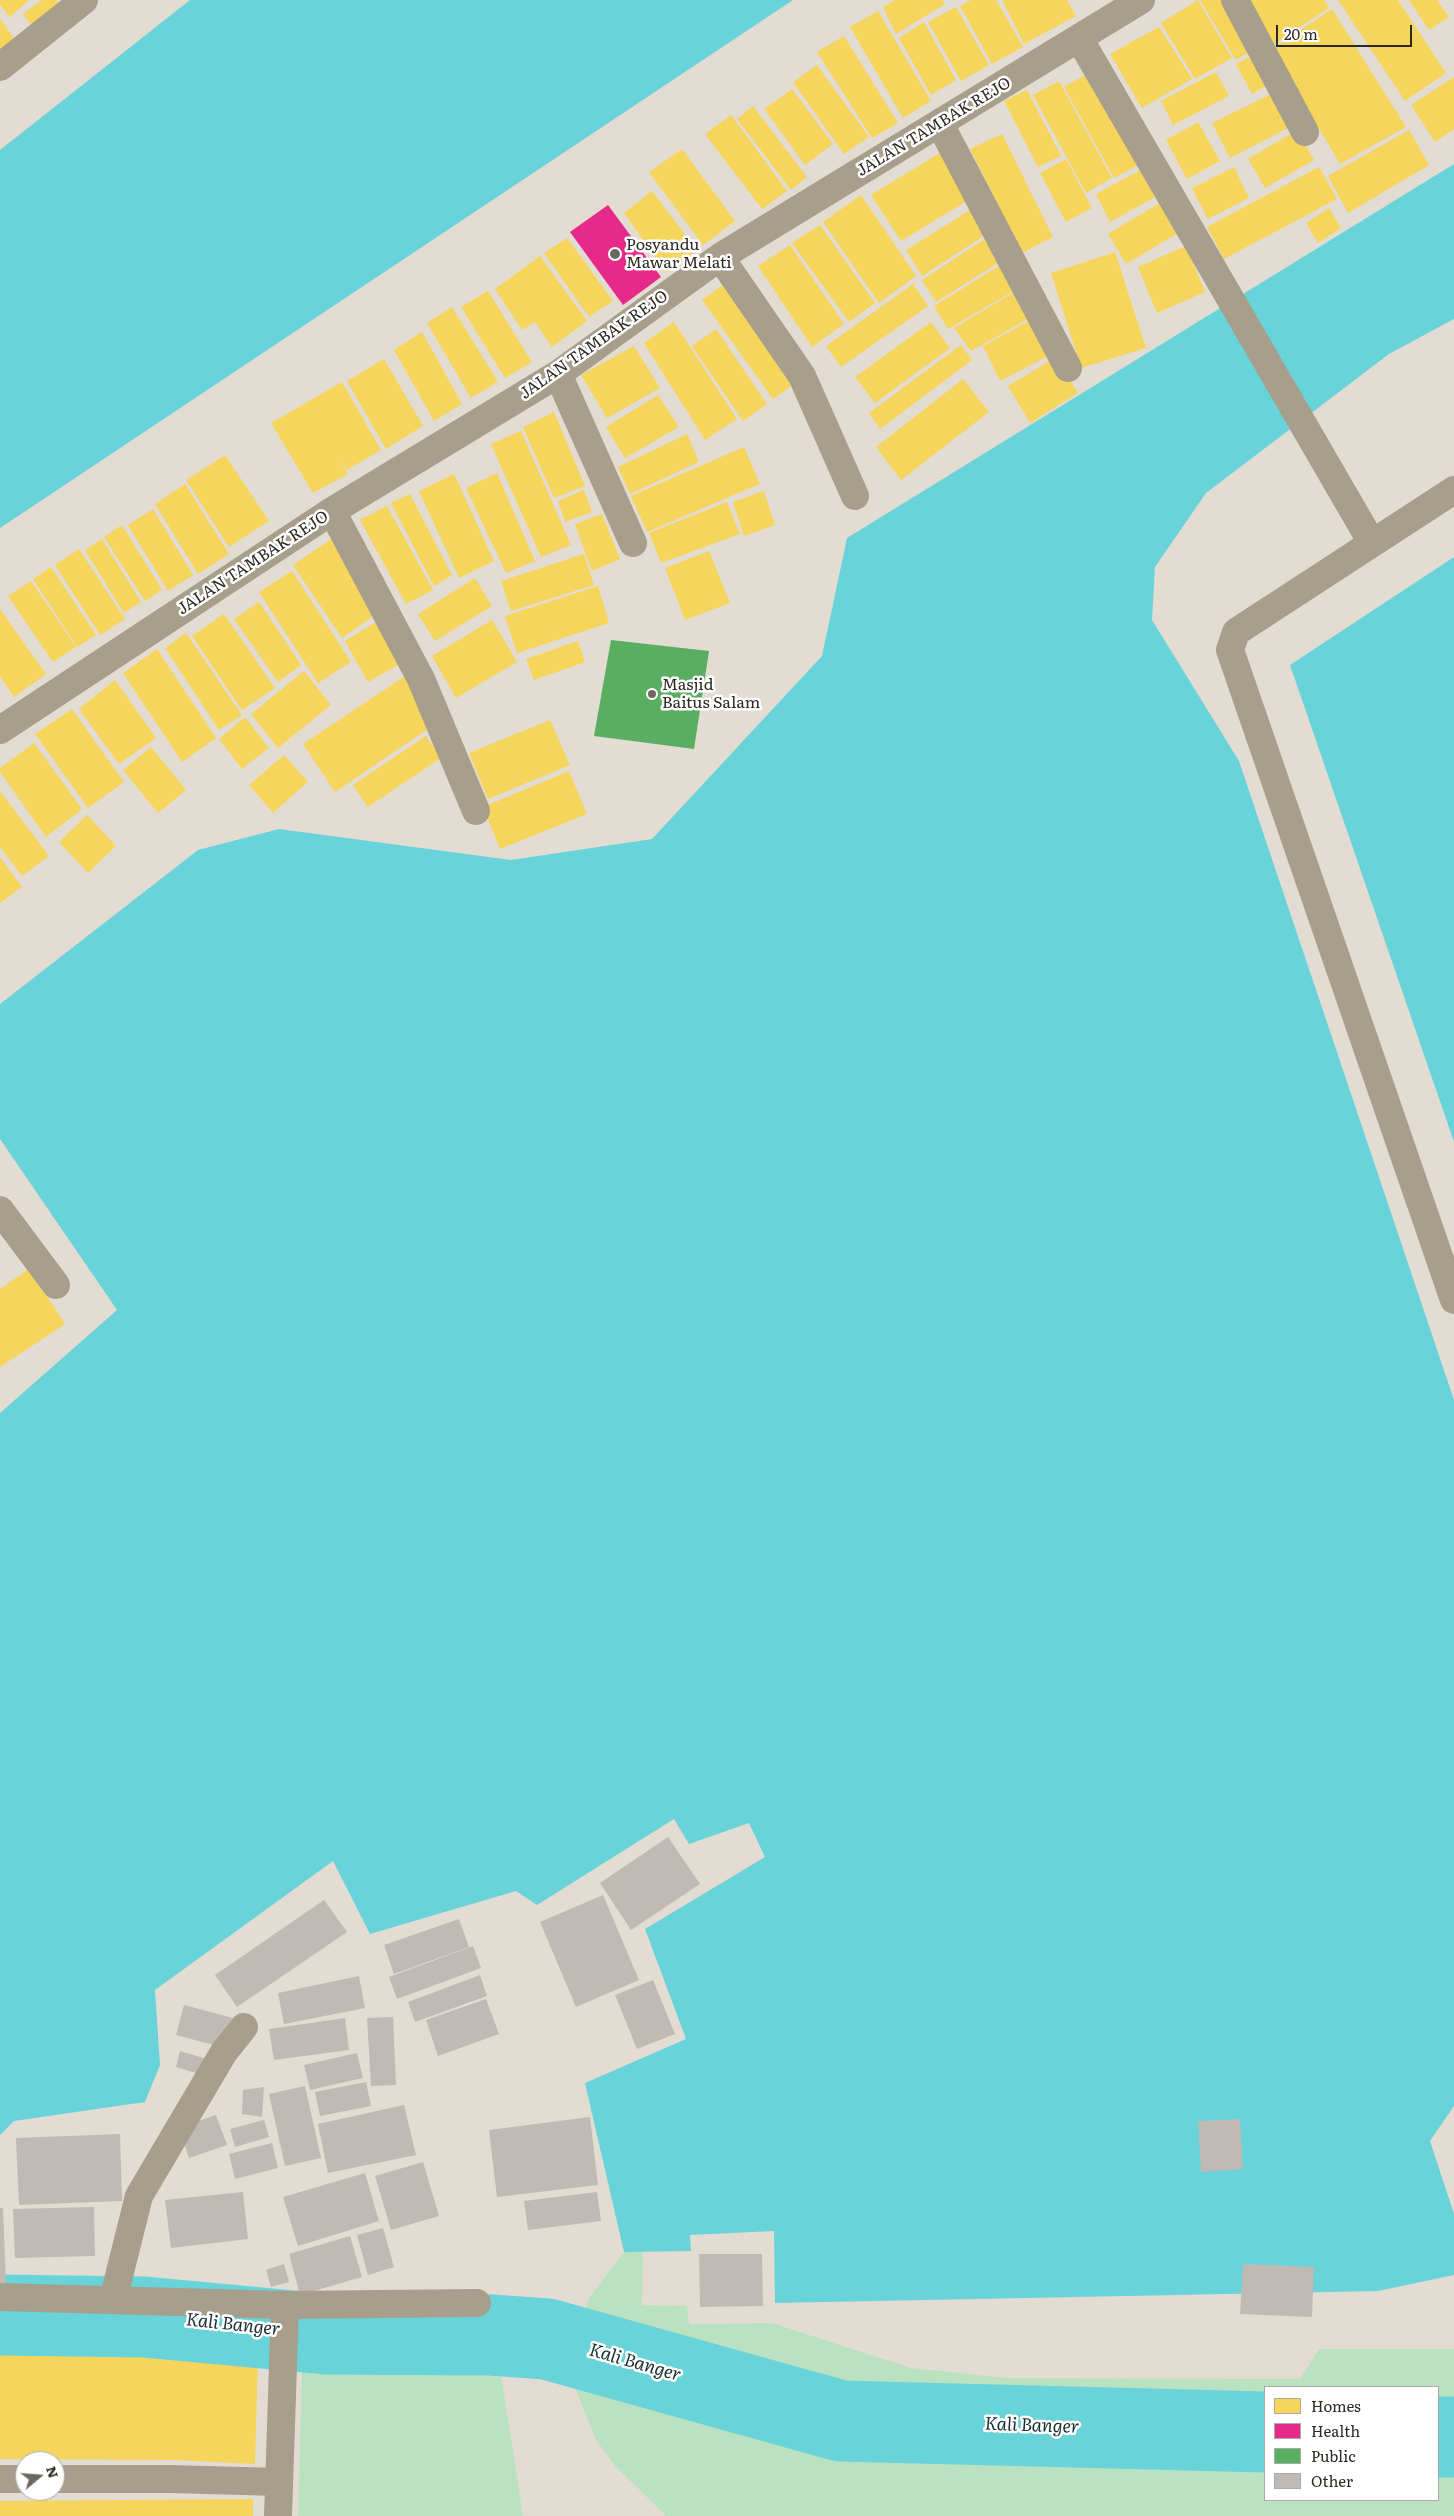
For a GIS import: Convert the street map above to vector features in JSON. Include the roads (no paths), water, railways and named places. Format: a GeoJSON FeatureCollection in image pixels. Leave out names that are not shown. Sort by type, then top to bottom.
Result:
{"type":"FeatureCollection","features":[{"type":"Feature","properties":{"kind":"street"},"geometry":{"type":"LineString","coordinates":[[0,67],[84,0]]}},
{"type":"Feature","properties":{"kind":"street","name":"JALAN TAMBAK REJO"},"geometry":{"type":"LineString","coordinates":[[0,730],[332,511],[558,374],[720,257],[1141,0]]}},
{"type":"Feature","properties":{"kind":"street"},"geometry":{"type":"LineString","coordinates":[[1235,0],[1305,132]]}},
{"type":"Feature","properties":{"kind":"street"},"geometry":{"type":"LineString","coordinates":[[1079,38],[1365,532]]}},
{"type":"Feature","properties":{"kind":"street"},"geometry":{"type":"LineString","coordinates":[[940,124],[1068,368]]}},
{"type":"Feature","properties":{"kind":"street"},"geometry":{"type":"LineString","coordinates":[[720,257],[802,376],[855,496]]}},
{"type":"Feature","properties":{"kind":"street"},"geometry":{"type":"LineString","coordinates":[[558,374],[633,543]]}},
{"type":"Feature","properties":{"kind":"street"},"geometry":{"type":"LineString","coordinates":[[1454,490],[1365,532],[1236,632],[1230,650],[1454,1300]]}},
{"type":"Feature","properties":{"kind":"street"},"geometry":{"type":"LineString","coordinates":[[332,511],[421,679],[476,811]]}},
{"type":"Feature","properties":{"kind":"street"},"geometry":{"type":"LineString","coordinates":[[0,1210],[56,1285]]}},
{"type":"Feature","properties":{"kind":"street"},"geometry":{"type":"LineString","coordinates":[[113,2300],[139,2196],[224,2052],[244,2028]]}},
{"type":"Feature","properties":{"kind":"street"},"geometry":{"type":"LineString","coordinates":[[0,2296],[285,2305],[477,2302]]}},
{"type":"Feature","properties":{"kind":"street"},"geometry":{"type":"LineString","coordinates":[[278,2516],[285,2305]]}},
{"type":"Feature","properties":{"kind":"street"},"geometry":{"type":"LineString","coordinates":[[65,2479],[170,2478],[280,2482]]}},
{"type":"Feature","properties":{"kind":"street"},"geometry":{"type":"LineString","coordinates":[[0,2479],[15,2479]]}},
{"type":"Feature","properties":{"kind":"water"},"geometry":{"type":"Polygon","coordinates":[[[190,0],[793,0],[0,528],[0,150],[190,0]]]}},
{"type":"Feature","properties":{"kind":"water"},"geometry":{"type":"Polygon","coordinates":[[[1454,164],[1454,319],[1389,354],[1206,493],[1155,567],[1152,620],[1239,761],[1454,1400],[1454,2106],[1430,2141],[1454,2214],[1454,2275],[1378,2291],[775,2303],[774,2231],[690,2235],[691,2251],[624,2252],[585,2083],[686,2039],[645,1929],[765,1857],[749,1823],[689,1844],[674,1819],[537,1905],[516,1891],[370,1934],[333,1861],[155,1990],[160,2065],[145,2102],[14,2121],[0,2135],[0,1413],[117,1310],[0,1139],[0,1004],[198,850],[279,829],[511,860],[652,839],[822,656],[847,538],[1454,164]]]}},
{"type":"Feature","properties":{"kind":"water"},"geometry":{"type":"Polygon","coordinates":[[[1454,557],[1454,1142],[1290,665],[1454,557]]]}},
{"type":"Feature","properties":{"kind":"waterway","name":"Kali Banger"},"geometry":{"type":"LineString","coordinates":[[0,2315],[144,2317],[326,2334],[491,2335],[547,2339],[841,2421],[1264,2432]]}},
{"type":"Feature","properties":{"kind":"waterway","name":"Kali Banger"},"geometry":{"type":"LineString","coordinates":[[1439,2437],[1454,2437]]}},
{"type":"Feature","properties":{"kind":"place","name":"Posyandu Mawar Melati"},"geometry":{"type":"Point","coordinates":[615,254]}},
{"type":"Feature","properties":{"kind":"place","name":"Masjid Baitus Salam"},"geometry":{"type":"Point","coordinates":[652,694]}}]}
